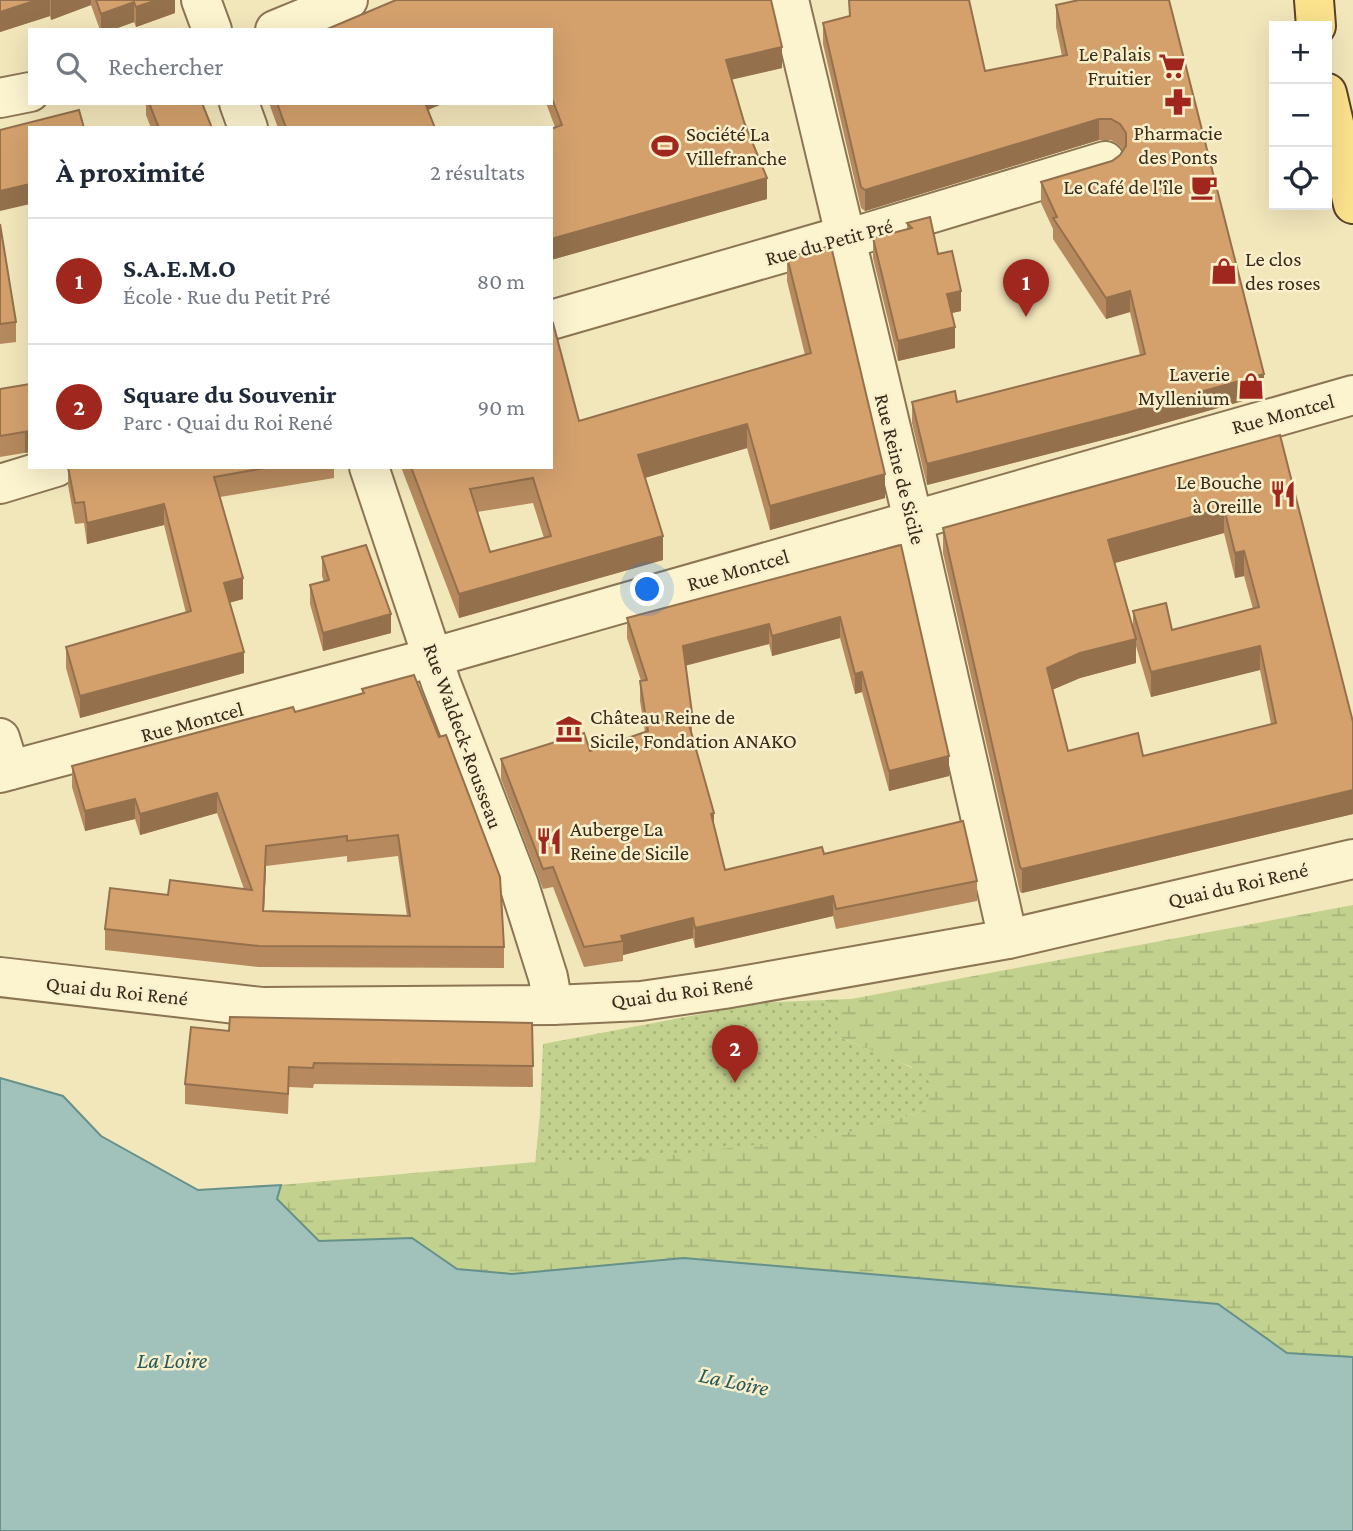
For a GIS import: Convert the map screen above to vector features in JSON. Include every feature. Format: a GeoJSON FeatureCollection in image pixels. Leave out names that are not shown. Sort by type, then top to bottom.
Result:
{"type":"FeatureCollection","features":[{"type":"Feature","properties":{"kind":"main road"},"geometry":{"type":"LineString","coordinates":[[1314,0],[1316,21]]}},
{"type":"Feature","properties":{"kind":"main road"},"geometry":{"type":"LineString","coordinates":[[1332,114],[1353,204]]}},
{"type":"Feature","properties":{"kind":"street"},"geometry":{"type":"LineString","coordinates":[[201,0],[211,28]]}},
{"type":"Feature","properties":{"kind":"street"},"geometry":{"type":"LineString","coordinates":[[280,28],[348,0]]}},
{"type":"Feature","properties":{"kind":"street","name":"Rue Reine de Sicile"},"geometry":{"type":"LineString","coordinates":[[789,0],[913,520],[1008,939]]}},
{"type":"Feature","properties":{"kind":"street"},"geometry":{"type":"LineString","coordinates":[[0,98],[28,92]]}},
{"type":"Feature","properties":{"kind":"street"},"geometry":{"type":"LineString","coordinates":[[240,105],[247,126]]}},
{"type":"Feature","properties":{"kind":"street","name":"Rue du Petit Pré"},"geometry":{"type":"LineString","coordinates":[[553,319],[825,241],[845,238],[1105,161]]}},
{"type":"Feature","properties":{"kind":"street","name":"Rue Montcel"},"geometry":{"type":"LineString","coordinates":[[3,760],[434,657],[1353,395]]}},
{"type":"Feature","properties":{"kind":"street"},"geometry":{"type":"LineString","coordinates":[[0,484],[49,469]]}},
{"type":"Feature","properties":{"kind":"street","name":"Rue Waldeck-Rousseau"},"geometry":{"type":"LineString","coordinates":[[370,469],[441,683],[519,885],[548,977],[553,1005]]}},
{"type":"Feature","properties":{"kind":"street","name":"Quai du Roi René"},"geometry":{"type":"LineString","coordinates":[[0,977],[262,1007],[553,1005],[640,1001],[1008,939],[1353,859]]}},
{"type":"Feature","properties":{"kind":"green space"},"geometry":{"type":"Polygon","coordinates":[[[1353,905],[1353,1357],[1287,1353],[1218,1304],[684,1258],[512,1274],[457,1269],[412,1238],[319,1241],[277,1199],[281,1185],[836,1135],[921,1112],[927,1100],[912,1067],[836,1036],[839,1015],[824,1000],[851,999],[1353,905]]]}},
{"type":"Feature","properties":{"kind":"green space"},"geometry":{"type":"Polygon","coordinates":[[[824,1000],[839,1015],[837,1036],[923,1074],[928,1080],[929,1092],[921,1112],[837,1135],[623,1161],[535,1165],[543,1044],[759,1003],[824,1000]]]}},
{"type":"Feature","properties":{"kind":"water","name":"La Loire"},"geometry":{"type":"Polygon","coordinates":[[[0,1078],[63,1096],[101,1136],[198,1190],[281,1185],[277,1199],[319,1241],[412,1238],[457,1269],[512,1274],[684,1258],[1218,1304],[1287,1353],[1353,1357],[1353,1531],[0,1531],[0,1078]]]}},
{"type":"Feature","properties":{"kind":"building"},"geometry":{"type":"Polygon","coordinates":[[[0,0],[37,0],[0,12],[0,0]]]}},
{"type":"Feature","properties":{"kind":"building"},"geometry":{"type":"Polygon","coordinates":[[[96,0],[157,0],[136,7],[134,2],[101,14],[96,0]]]}},
{"type":"Feature","properties":{"kind":"building"},"geometry":{"type":"Polygon","coordinates":[[[396,0],[771,0],[782,47],[726,60],[744,122],[767,178],[553,238],[553,128],[562,125],[553,101],[553,28],[330,28],[396,0]]]}},
{"type":"Feature","properties":{"kind":"building"},"geometry":{"type":"Polygon","coordinates":[[[849,0],[969,0],[985,71],[1067,55],[1056,5],[1079,0],[1169,0],[1264,374],[927,464],[912,402],[955,391],[957,402],[1145,354],[1130,291],[1106,298],[1053,218],[1057,217],[1041,182],[1112,161],[1126,146],[1126,133],[1120,124],[1111,119],[1099,119],[865,190],[861,187],[823,23],[850,16],[849,0]]]}},
{"type":"Feature","properties":{"kind":"building"},"geometry":{"type":"Polygon","coordinates":[[[150,105],[203,105],[211,126],[158,126],[150,105]]]}},
{"type":"Feature","properties":{"kind":"building"},"geometry":{"type":"Polygon","coordinates":[[[278,105],[426,105],[434,126],[285,126],[278,105]]]}},
{"type":"Feature","properties":{"kind":"building"},"geometry":{"type":"Polygon","coordinates":[[[79,110],[83,126],[28,126],[28,184],[0,191],[0,130],[79,110]]]}},
{"type":"Feature","properties":{"kind":"building"},"geometry":{"type":"Polygon","coordinates":[[[930,217],[938,254],[952,251],[961,291],[947,294],[955,327],[898,341],[873,238],[912,228],[907,223],[930,217]]]}},
{"type":"Feature","properties":{"kind":"building"},"geometry":{"type":"Polygon","coordinates":[[[0,224],[16,322],[0,324],[0,224]]]}},
{"type":"Feature","properties":{"kind":"building"},"geometry":{"type":"Polygon","coordinates":[[[831,246],[885,474],[770,506],[747,424],[638,455],[663,536],[459,594],[412,469],[553,469],[553,323],[579,421],[811,353],[787,257],[831,246]],[[533,478],[470,489],[490,552],[551,536],[533,478]]]}},
{"type":"Feature","properties":{"kind":"building"},"geometry":{"type":"Polygon","coordinates":[[[28,384],[28,431],[0,436],[0,389],[28,384]]]}},
{"type":"Feature","properties":{"kind":"building"},"geometry":{"type":"Polygon","coordinates":[[[1280,435],[1353,722],[1353,790],[1022,869],[943,528],[1280,435]],[[1224,508],[1108,540],[1136,639],[1080,653],[1047,668],[1068,751],[1138,733],[1143,756],[1276,723],[1260,646],[1151,672],[1133,611],[1166,603],[1172,630],[1259,607],[1244,551],[1235,553],[1224,508]]]}},
{"type":"Feature","properties":{"kind":"building"},"geometry":{"type":"Polygon","coordinates":[[[68,469],[260,469],[214,477],[243,578],[224,583],[244,652],[80,696],[66,647],[191,611],[164,504],[87,523],[84,502],[75,503],[68,469]]]}},
{"type":"Feature","properties":{"kind":"building"},"geometry":{"type":"Polygon","coordinates":[[[366,545],[391,614],[323,633],[310,585],[329,580],[322,557],[366,545]]]}},
{"type":"Feature","properties":{"kind":"building"},"geometry":{"type":"Polygon","coordinates":[[[901,545],[949,756],[889,771],[862,672],[855,674],[840,617],[772,636],[769,624],[683,646],[692,713],[686,714],[714,813],[711,814],[725,870],[822,847],[824,854],[963,821],[977,881],[836,909],[833,896],[695,928],[693,918],[621,936],[623,941],[584,947],[553,867],[543,869],[501,759],[584,733],[590,751],[648,731],[640,681],[647,680],[627,618],[901,545]]]}},
{"type":"Feature","properties":{"kind":"building"},"geometry":{"type":"Polygon","coordinates":[[[414,675],[439,737],[446,735],[500,877],[504,947],[259,946],[105,929],[110,888],[168,895],[170,880],[252,890],[217,793],[140,814],[135,799],[85,811],[72,766],[293,707],[295,712],[364,693],[362,689],[414,675]],[[398,835],[347,841],[347,836],[266,846],[263,911],[410,916],[398,835]]]}},
{"type":"Feature","properties":{"kind":"building"},"geometry":{"type":"Polygon","coordinates":[[[230,1017],[532,1023],[533,1066],[314,1063],[313,1068],[289,1067],[288,1094],[185,1084],[191,1027],[229,1031],[230,1017]]]}},
{"type":"Feature","properties":{"kind":"place","name":"Le Palais Fruitier"},"geometry":{"type":"Point","coordinates":[1172,66]}},
{"type":"Feature","properties":{"kind":"place","name":"Pharmacie des Ponts"},"geometry":{"type":"Point","coordinates":[1178,102]}},
{"type":"Feature","properties":{"kind":"place","name":"Société La Villefranche"},"geometry":{"type":"Point","coordinates":[665,146]}},
{"type":"Feature","properties":{"kind":"place","name":"Le Café de l'île"},"geometry":{"type":"Point","coordinates":[1204,187]}},
{"type":"Feature","properties":{"kind":"place","name":"Le clos des roses"},"geometry":{"type":"Point","coordinates":[1224,271]}},
{"type":"Feature","properties":{"kind":"place","name":"S.A.E.M.O"},"geometry":{"type":"Point","coordinates":[1026,317]}},
{"type":"Feature","properties":{"kind":"place","name":"Laverie Myllenium"},"geometry":{"type":"Point","coordinates":[1251,386]}},
{"type":"Feature","properties":{"kind":"place","name":"Le Bouche à Oreille"},"geometry":{"type":"Point","coordinates":[1283,494]}},
{"type":"Feature","properties":{"kind":"place","name":"Château Reine de Sicile, Fondation ANAKO"},"geometry":{"type":"Point","coordinates":[569,729]}},
{"type":"Feature","properties":{"kind":"place","name":"Auberge La Reine de Sicile"},"geometry":{"type":"Point","coordinates":[549,841]}},
{"type":"Feature","properties":{"kind":"place","name":"Square du Souvenir"},"geometry":{"type":"Point","coordinates":[735,1083]}}]}
